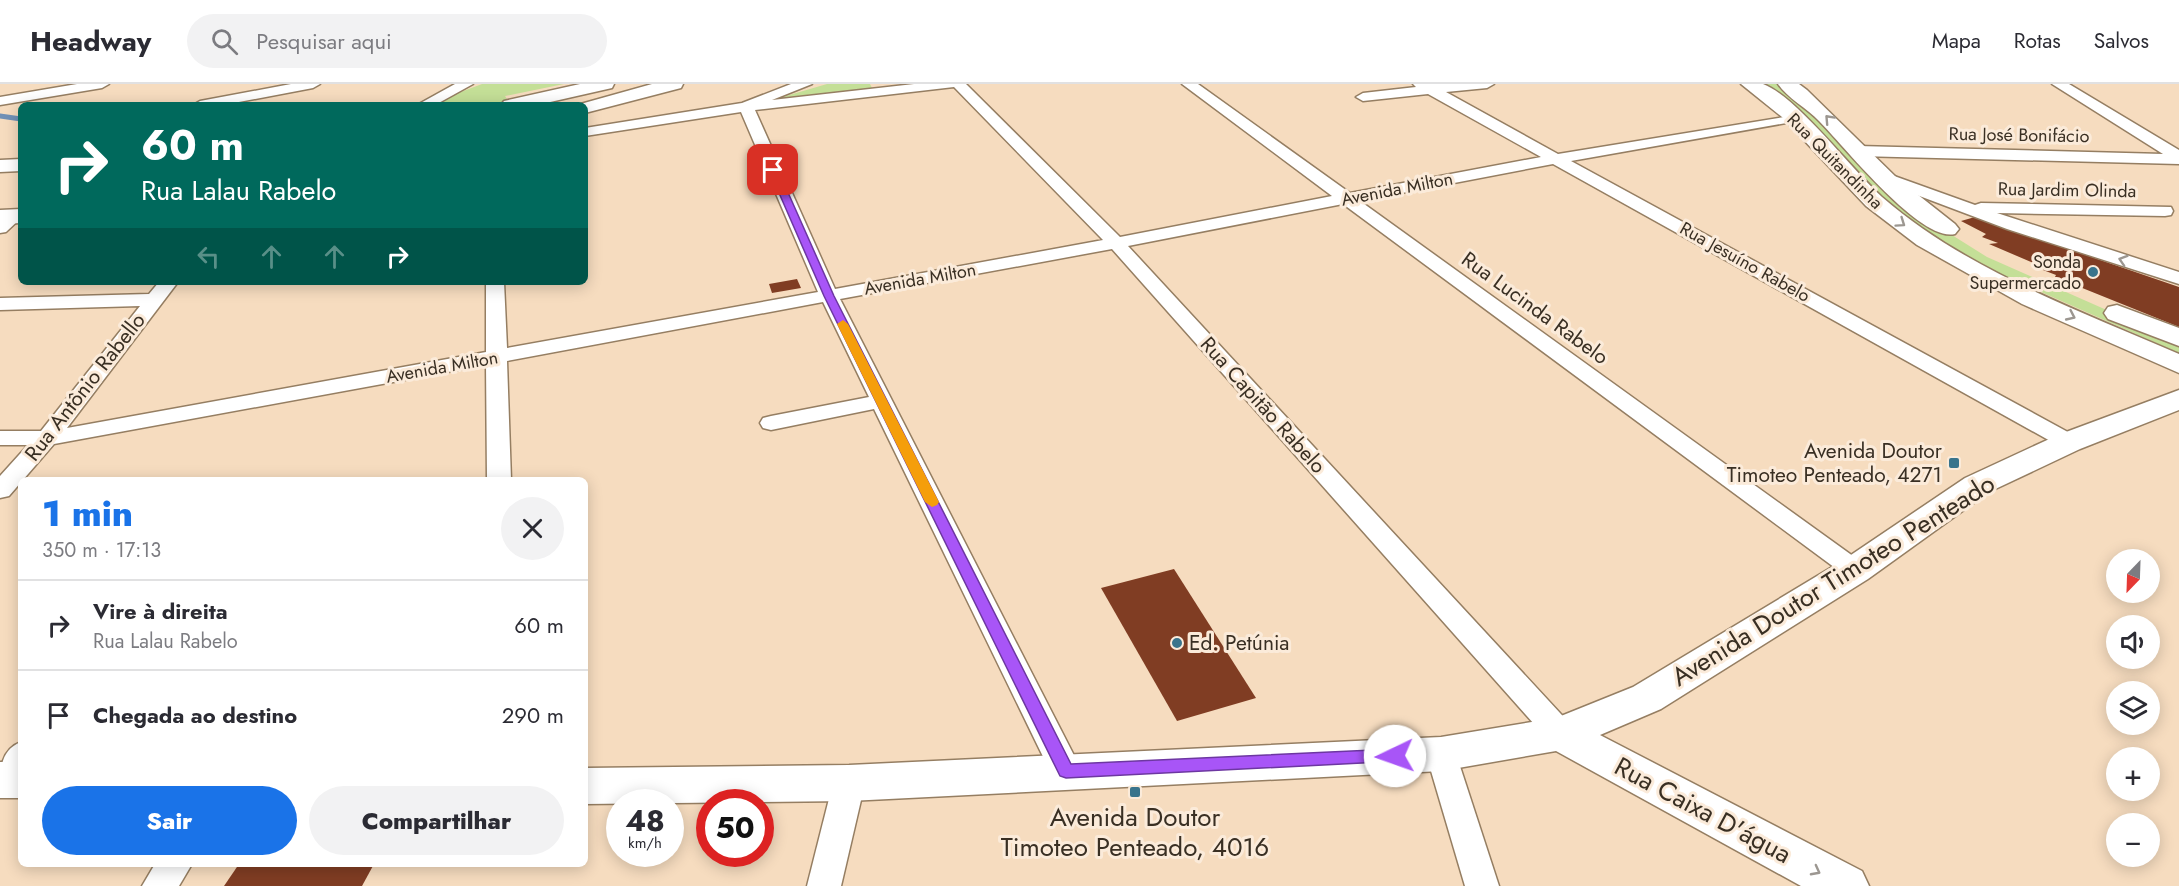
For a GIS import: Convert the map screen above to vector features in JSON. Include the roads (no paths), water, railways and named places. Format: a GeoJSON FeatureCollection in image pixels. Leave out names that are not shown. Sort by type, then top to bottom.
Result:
{"type":"FeatureCollection","features":[{"type":"Feature","properties":{"kind":"main road"},"geometry":{"type":"LineString","coordinates":[[524,102],[605,84]]}},
{"type":"Feature","properties":{"kind":"main road"},"geometry":{"type":"LineString","coordinates":[[588,106],[674,84]]}},
{"type":"Feature","properties":{"kind":"main road","name":"Rua Quitandinha"},"geometry":{"type":"LineString","coordinates":[[1750,84],[1776,102],[1862,192],[1933,245],[2037,300],[2179,364]]}},
{"type":"Feature","properties":{"kind":"main road"},"geometry":{"type":"LineString","coordinates":[[1787,84],[1810,99],[1883,177],[1927,216],[1979,249],[2179,338]]}},
{"type":"Feature","properties":{"kind":"main road"},"geometry":{"type":"LineString","coordinates":[[0,166],[18,165]]}},
{"type":"Feature","properties":{"kind":"main road","name":"Avenida Doutor Timoteo Penteado"},"geometry":{"type":"LineString","coordinates":[[588,786],[849,783],[1441,754],[1561,734],[1647,698],[1855,570],[1977,485],[2068,442],[2179,399]]}},
{"type":"Feature","properties":{"kind":"main road","name":"Rua Caixa D'água"},"geometry":{"type":"LineString","coordinates":[[1561,734],[1845,886]]}},
{"type":"Feature","properties":{"kind":"street"},"geometry":{"type":"LineString","coordinates":[[0,101],[102,84]]}},
{"type":"Feature","properties":{"kind":"street"},"geometry":{"type":"LineString","coordinates":[[216,102],[313,84]]}},
{"type":"Feature","properties":{"kind":"street"},"geometry":{"type":"LineString","coordinates":[[430,102],[466,84]]}},
{"type":"Feature","properties":{"kind":"street"},"geometry":{"type":"LineString","coordinates":[[746,107],[775,93],[805,84]]}},
{"type":"Feature","properties":{"kind":"street"},"geometry":{"type":"LineString","coordinates":[[588,132],[746,107],[951,84]]}},
{"type":"Feature","properties":{"kind":"street","name":"Rua Capitão Rabelo"},"geometry":{"type":"LineString","coordinates":[[958,84],[1116,243],[1561,734]]}},
{"type":"Feature","properties":{"kind":"street","name":"Rua Lucinda Rabelo"},"geometry":{"type":"LineString","coordinates":[[1189,84],[1855,570]]}},
{"type":"Feature","properties":{"kind":"street"},"geometry":{"type":"LineString","coordinates":[[1363,97],[1427,88],[1487,84]]}},
{"type":"Feature","properties":{"kind":"street"},"geometry":{"type":"LineString","coordinates":[[2060,84],[2179,158]]}},
{"type":"Feature","properties":{"kind":"street","name":"Rua Jesuíno Rabelo"},"geometry":{"type":"LineString","coordinates":[[1427,88],[1559,158],[2068,442]]}},
{"type":"Feature","properties":{"kind":"street"},"geometry":{"type":"LineString","coordinates":[[746,107],[829,296],[1066,771]]}},
{"type":"Feature","properties":{"kind":"street"},"geometry":{"type":"LineString","coordinates":[[0,108],[18,112]]}},
{"type":"Feature","properties":{"kind":"street","name":"Avenida Milton"},"geometry":{"type":"LineString","coordinates":[[0,438],[47,438],[1116,243],[1559,158],[1792,118]]}},
{"type":"Feature","properties":{"kind":"street","name":"Rua José Bonifácio"},"geometry":{"type":"LineString","coordinates":[[1858,151],[2179,158]]}},
{"type":"Feature","properties":{"kind":"street"},"geometry":{"type":"LineString","coordinates":[[1883,177],[2179,278]]}},
{"type":"Feature","properties":{"kind":"street","name":"Rua Jardim Olinda"},"geometry":{"type":"LineString","coordinates":[[1969,208],[2165,211]]}},
{"type":"Feature","properties":{"kind":"street","name":"Rua Antônio Rabello"},"geometry":{"type":"LineString","coordinates":[[0,491],[47,438],[166,285]]}},
{"type":"Feature","properties":{"kind":"street"},"geometry":{"type":"LineString","coordinates":[[495,285],[499,477]]}},
{"type":"Feature","properties":{"kind":"street"},"geometry":{"type":"LineString","coordinates":[[0,304],[153,300]]}},
{"type":"Feature","properties":{"kind":"street"},"geometry":{"type":"LineString","coordinates":[[771,423],[881,401]]}},
{"type":"Feature","properties":{"kind":"street"},"geometry":{"type":"LineString","coordinates":[[1441,754],[1482,886]]}},
{"type":"Feature","properties":{"kind":"street"},"geometry":{"type":"LineString","coordinates":[[824,886],[849,783]]}},
{"type":"Feature","properties":{"kind":"street"},"geometry":{"type":"LineString","coordinates":[[159,886],[173,867]]}},
{"type":"Feature","properties":{"kind":"waterway"},"geometry":{"type":"LineString","coordinates":[[0,116],[18,119]]}},
{"type":"Feature","properties":{"kind":"place","name":"Sonda Supermercado"},"geometry":{"type":"Point","coordinates":[2093,272]}},
{"type":"Feature","properties":{"kind":"place","name":"Avenida Doutor Timoteo Penteado, 4271"},"geometry":{"type":"Point","coordinates":[1954,463]}},
{"type":"Feature","properties":{"kind":"place","name":"Ed. Petúnia"},"geometry":{"type":"Point","coordinates":[1177,643]}},
{"type":"Feature","properties":{"kind":"place","name":"Avenida Doutor Timoteo Penteado, 4016"},"geometry":{"type":"Point","coordinates":[1135,792]}}]}
